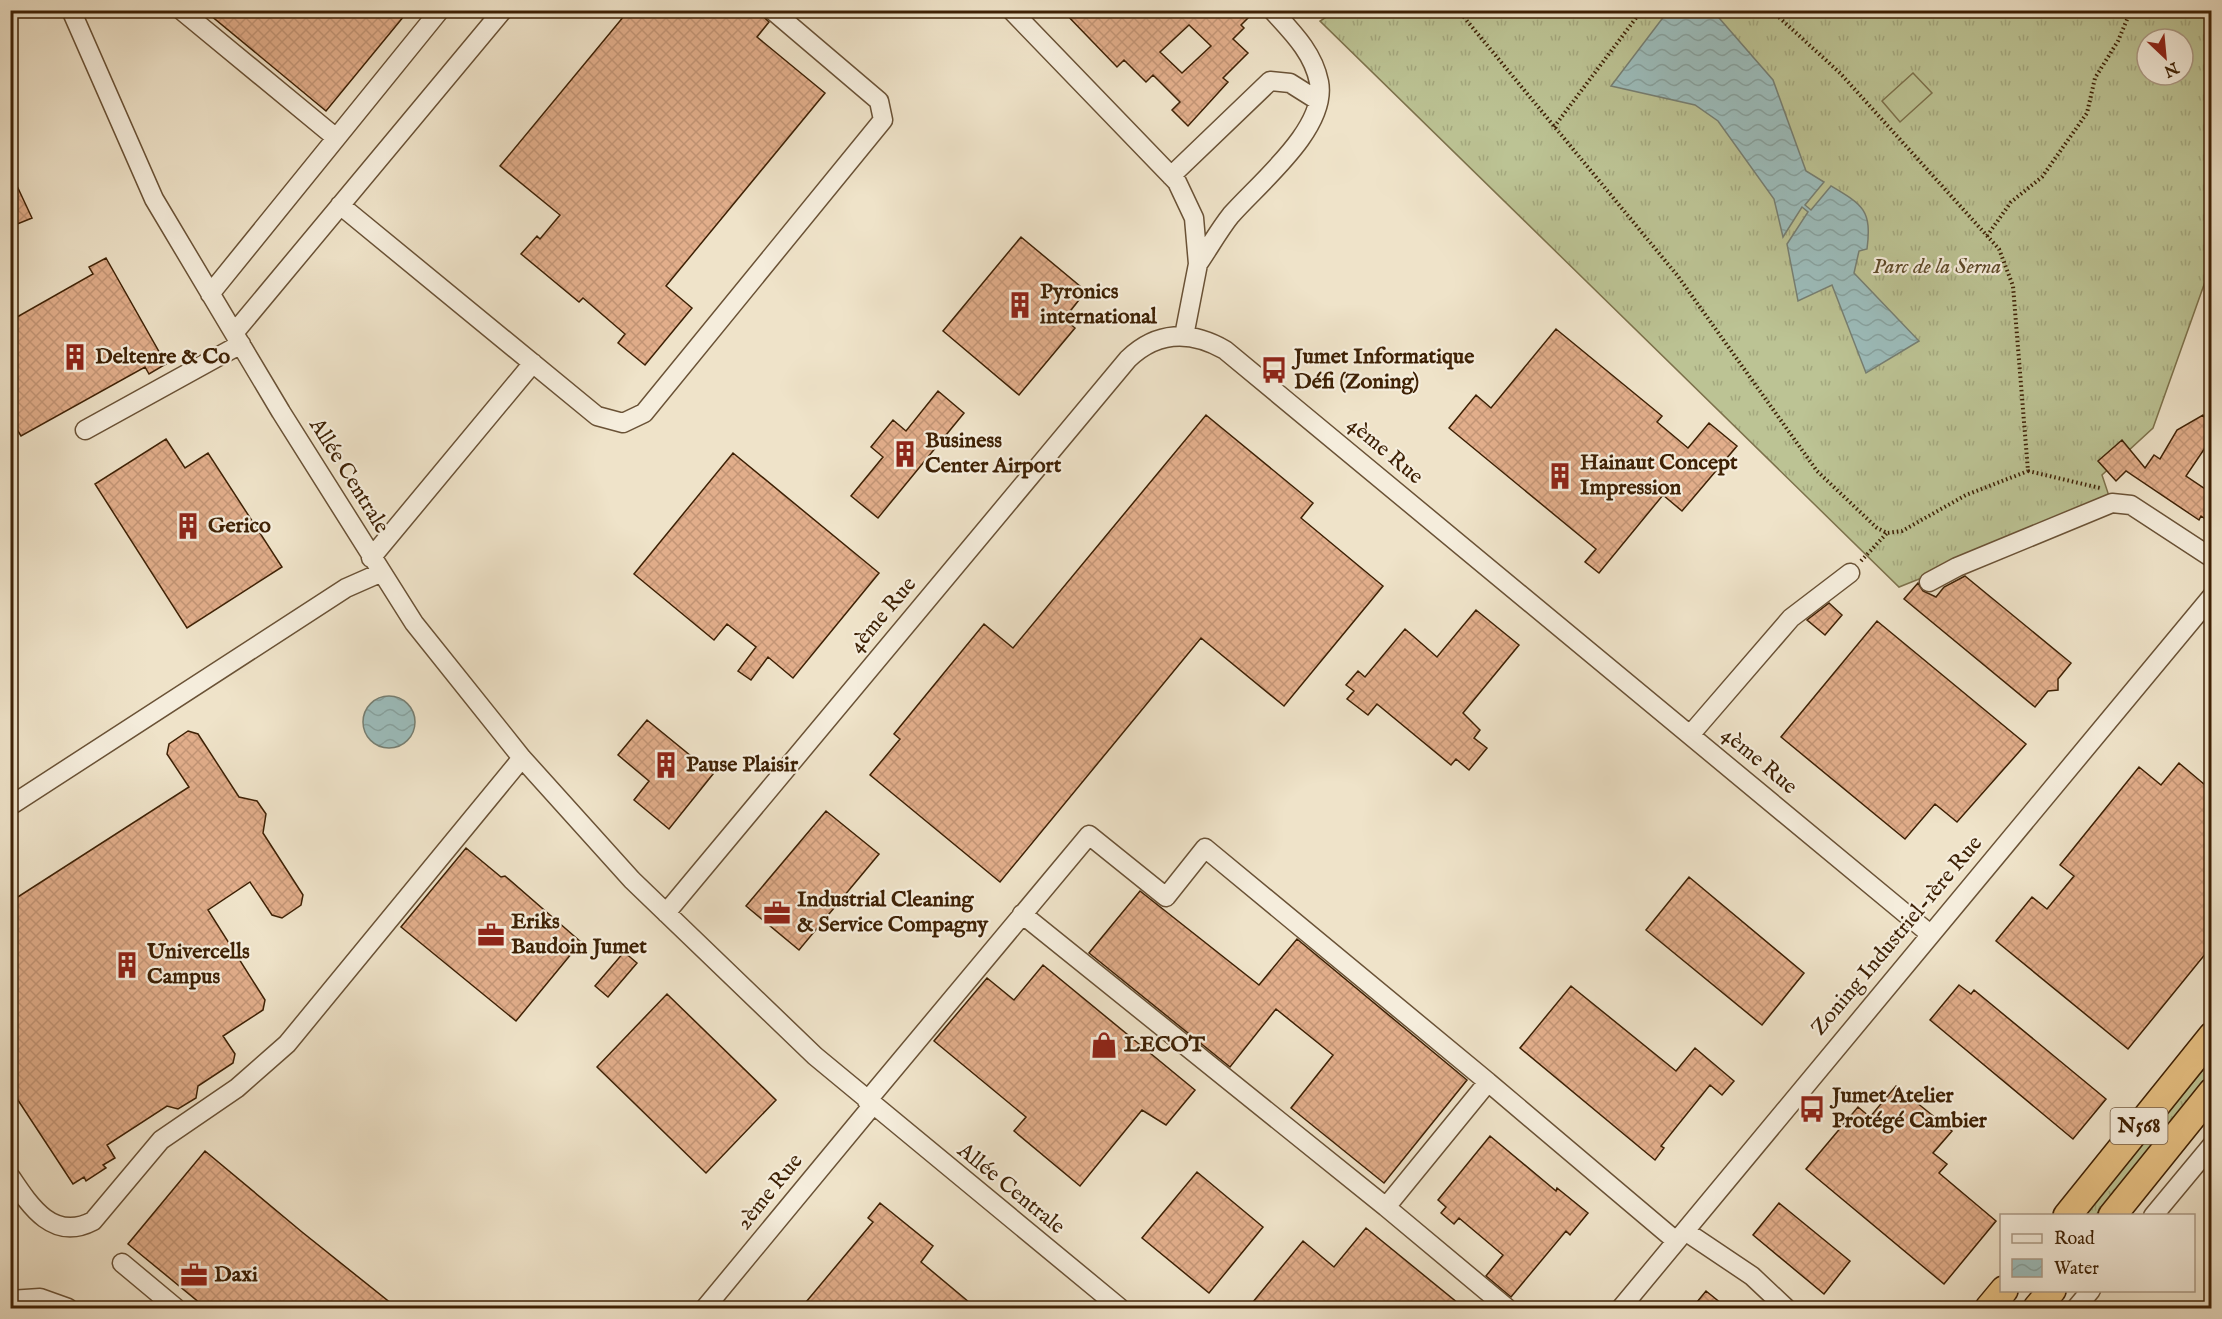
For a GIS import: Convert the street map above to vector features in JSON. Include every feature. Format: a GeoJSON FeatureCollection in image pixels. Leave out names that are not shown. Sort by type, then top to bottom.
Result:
{"type":"FeatureCollection","features":[{"type":"Feature","properties":{"kind":"highway","name":"N568"},"geometry":{"type":"LineString","coordinates":[[2068,1214],[2211,1036]]}},
{"type":"Feature","properties":{"kind":"highway","name":"N568"},"geometry":{"type":"LineString","coordinates":[[2113,1214],[2211,1092]]}},
{"type":"Feature","properties":{"kind":"highway"},"geometry":{"type":"LineString","coordinates":[[1989,1308],[2002,1292]]}},
{"type":"Feature","properties":{"kind":"highway"},"geometry":{"type":"LineString","coordinates":[[2037,1308],[2050,1292]]}},
{"type":"Feature","properties":{"kind":"street","name":"Allée Centrale"},"geometry":{"type":"LineString","coordinates":[[70,10],[154,199],[237,339],[375,565],[414,623],[522,758],[632,880],[733,979],[869,1103],[1120,1308]]}},
{"type":"Feature","properties":{"kind":"street"},"geometry":{"type":"LineString","coordinates":[[182,10],[335,137]]}},
{"type":"Feature","properties":{"kind":"street"},"geometry":{"type":"LineString","coordinates":[[210,294],[440,10]]}},
{"type":"Feature","properties":{"kind":"street"},"geometry":{"type":"LineString","coordinates":[[85,430],[237,339],[340,205],[502,10]]}},
{"type":"Feature","properties":{"kind":"street"},"geometry":{"type":"LineString","coordinates":[[340,205],[597,416],[623,423],[644,413],[882,120],[879,101],[772,10]]}},
{"type":"Feature","properties":{"kind":"street"},"geometry":{"type":"LineString","coordinates":[[1011,10],[1177,182],[1194,218],[1198,264],[1184,336]]}},
{"type":"Feature","properties":{"kind":"street"},"geometry":{"type":"LineString","coordinates":[[1198,264],[1230,217],[1294,146],[1317,113],[1319,83],[1304,45],[1272,10]]}},
{"type":"Feature","properties":{"kind":"street"},"geometry":{"type":"LineString","coordinates":[[1171,176],[1270,81],[1290,84],[1317,100]]}},
{"type":"Feature","properties":{"kind":"street","name":"4ème Rue"},"geometry":{"type":"LineString","coordinates":[[666,913],[1128,360],[1143,345],[1184,336],[1206,339],[1225,350],[1930,934]]}},
{"type":"Feature","properties":{"kind":"street"},"geometry":{"type":"LineString","coordinates":[[10,806],[336,594],[375,565],[533,363]]}},
{"type":"Feature","properties":{"kind":"street"},"geometry":{"type":"LineString","coordinates":[[1929,582],[1957,567],[2094,508],[2122,503],[2131,505],[2211,558]]}},
{"type":"Feature","properties":{"kind":"street"},"geometry":{"type":"LineString","coordinates":[[1690,735],[1791,618],[1850,573]]}},
{"type":"Feature","properties":{"kind":"street","name":"Zoning Industriel-1ère Rue"},"geometry":{"type":"LineString","coordinates":[[1621,1308],[2211,596]]}},
{"type":"Feature","properties":{"kind":"street"},"geometry":{"type":"LineString","coordinates":[[10,1176],[31,1208],[51,1223],[80,1228],[93,1221],[161,1140],[237,1088],[287,1044],[522,758]]}},
{"type":"Feature","properties":{"kind":"street","name":"2ème Rue"},"geometry":{"type":"LineString","coordinates":[[705,1308],[1022,914],[1089,836],[1166,897],[1205,848],[1488,1082]]}},
{"type":"Feature","properties":{"kind":"street"},"geometry":{"type":"LineString","coordinates":[[1022,914],[1508,1308]]}},
{"type":"Feature","properties":{"kind":"street"},"geometry":{"type":"LineString","coordinates":[[1386,1207],[1488,1082],[1681,1236],[1752,1276],[1786,1308]]}},
{"type":"Feature","properties":{"kind":"street"},"geometry":{"type":"LineString","coordinates":[[2154,1214],[2211,1145]]}},
{"type":"Feature","properties":{"kind":"street"},"geometry":{"type":"LineString","coordinates":[[122,1263],[176,1308]]}},
{"type":"Feature","properties":{"kind":"street"},"geometry":{"type":"LineString","coordinates":[[150,1287],[156,1308]]}},
{"type":"Feature","properties":{"kind":"street"},"geometry":{"type":"LineString","coordinates":[[2076,1308],[2089,1292]]}},
{"type":"Feature","properties":{"kind":"street"},"geometry":{"type":"LineString","coordinates":[[10,1300],[40,1298],[68,1308]]}},
{"type":"Feature","properties":{"kind":"path"},"geometry":{"type":"LineString","coordinates":[[1458,10],[1677,275],[1817,471],[1877,528],[1887,533],[1902,531],[1966,495],[2028,471],[2112,491],[2122,503]]}},
{"type":"Feature","properties":{"kind":"path"},"geometry":{"type":"LineString","coordinates":[[1554,127],[1642,10]]}},
{"type":"Feature","properties":{"kind":"path"},"geometry":{"type":"LineString","coordinates":[[1771,10],[1840,73],[1999,249],[2013,286],[2028,471]]}},
{"type":"Feature","properties":{"kind":"path"},"geometry":{"type":"LineString","coordinates":[[1987,236],[2012,202],[2042,177],[2087,113],[2095,78],[2118,40],[2131,10]]}},
{"type":"Feature","properties":{"kind":"path"},"geometry":{"type":"LineString","coordinates":[[1850,573],[1887,533]]}},
{"type":"Feature","properties":{"kind":"green space","name":"Parc de la Serna"},"geometry":{"type":"Polygon","coordinates":[[[1337,10],[2211,11],[2211,265],[2153,428],[2102,475],[2109,496],[1929,582],[1919,579],[1899,587],[1320,21],[1337,10]]]}},
{"type":"Feature","properties":{"kind":"green space"},"geometry":{"type":"Polygon","coordinates":[[[1913,73],[1932,93],[1900,122],[1882,101],[1913,73]]]}},
{"type":"Feature","properties":{"kind":"green space"},"geometry":{"type":"Polygon","coordinates":[[[2211,1060],[2211,1075],[2097,1214],[2085,1214],[2211,1060]]]}},
{"type":"Feature","properties":{"kind":"water"},"geometry":{"type":"Polygon","coordinates":[[[1668,11],[1713,11],[1773,80],[1806,171],[1824,182],[1805,205],[1811,210],[1831,186],[1858,204],[1866,217],[1868,236],[1867,249],[1859,251],[1854,273],[1919,341],[1866,373],[1832,285],[1798,301],[1787,244],[1808,212],[1802,207],[1783,237],[1774,199],[1718,121],[1695,105],[1611,86],[1668,11]]]}},
{"type":"Feature","properties":{"kind":"water"},"geometry":{"type":"Polygon","coordinates":[[[389,696],[403,700],[411,708],[415,722],[411,736],[403,744],[389,748],[375,744],[367,736],[363,722],[367,708],[375,700],[389,696]]]}},
{"type":"Feature","properties":{"kind":"building"},"geometry":{"type":"Polygon","coordinates":[[[204,10],[409,10],[326,111],[204,10]]]}},
{"type":"Feature","properties":{"kind":"building"},"geometry":{"type":"Polygon","coordinates":[[[629,10],[725,10],[734,17],[740,10],[756,10],[769,22],[757,37],[825,93],[666,286],[692,308],[645,365],[618,343],[625,334],[583,298],[579,302],[521,254],[537,236],[540,239],[560,215],[500,166],[629,10]]]}},
{"type":"Feature","properties":{"kind":"building"},"geometry":{"type":"Polygon","coordinates":[[[1062,10],[1256,10],[1241,25],[1244,28],[1233,39],[1248,53],[1223,78],[1228,82],[1188,126],[1172,110],[1180,102],[1153,75],[1146,82],[1124,60],[1117,67],[1062,10]],[[1189,25],[1160,52],[1182,73],[1211,46],[1189,25]]]}},
{"type":"Feature","properties":{"kind":"building"},"geometry":{"type":"Polygon","coordinates":[[[10,171],[32,218],[10,227],[10,171]]]}},
{"type":"Feature","properties":{"kind":"building","name":"Pyronics international"},"geometry":{"type":"Polygon","coordinates":[[[1021,237],[1086,291],[1064,319],[1075,328],[1019,395],[943,331],[1021,237]]]}},
{"type":"Feature","properties":{"kind":"building","name":"Deltenre & Co"},"geometry":{"type":"Polygon","coordinates":[[[106,258],[166,364],[149,374],[145,367],[21,436],[10,418],[10,321],[93,274],[89,267],[106,258]]]}},
{"type":"Feature","properties":{"kind":"building"},"geometry":{"type":"Polygon","coordinates":[[[1556,329],[1662,416],[1657,422],[1688,448],[1709,423],[1737,446],[1682,511],[1663,495],[1599,573],[1585,562],[1596,549],[1449,428],[1476,395],[1491,408],[1556,329]]]}},
{"type":"Feature","properties":{"kind":"building","name":"Business Center Airport"},"geometry":{"type":"Polygon","coordinates":[[[938,391],[964,413],[878,518],[851,496],[883,457],[871,447],[893,420],[906,431],[938,391]]]}},
{"type":"Feature","properties":{"kind":"building"},"geometry":{"type":"Polygon","coordinates":[[[1206,415],[1313,503],[1301,518],[1383,586],[1284,706],[1201,638],[1000,882],[870,775],[900,739],[894,734],[984,624],[1013,648],[1206,415]]]}},
{"type":"Feature","properties":{"kind":"building"},"geometry":{"type":"Polygon","coordinates":[[[2203,415],[2211,429],[2211,439],[2186,476],[2211,493],[2211,523],[2201,516],[2199,520],[2126,471],[2116,481],[2098,461],[2122,440],[2145,468],[2154,455],[2160,459],[2177,430],[2203,415]]]}},
{"type":"Feature","properties":{"kind":"building","name":"Gerico"},"geometry":{"type":"Polygon","coordinates":[[[166,439],[185,468],[208,453],[282,567],[187,628],[95,484],[166,439]]]}},
{"type":"Feature","properties":{"kind":"building"},"geometry":{"type":"Polygon","coordinates":[[[733,453],[879,573],[793,678],[768,657],[751,680],[738,671],[756,647],[727,624],[714,640],[634,574],[733,453]]]}},
{"type":"Feature","properties":{"kind":"building"},"geometry":{"type":"Polygon","coordinates":[[[1965,576],[2071,663],[2058,679],[2058,690],[2048,691],[2035,707],[1904,599],[1918,583],[1923,591],[1936,597],[1944,587],[1965,576]]]}},
{"type":"Feature","properties":{"kind":"building"},"geometry":{"type":"Polygon","coordinates":[[[1829,603],[1842,615],[1825,635],[1807,620],[1829,603]]]}},
{"type":"Feature","properties":{"kind":"building"},"geometry":{"type":"Polygon","coordinates":[[[1476,610],[1519,645],[1463,713],[1480,730],[1474,738],[1487,748],[1469,770],[1456,759],[1451,765],[1377,704],[1368,715],[1347,699],[1354,691],[1346,685],[1358,671],[1365,677],[1405,629],[1437,657],[1476,610]]]}},
{"type":"Feature","properties":{"kind":"building"},"geometry":{"type":"Polygon","coordinates":[[[1877,621],[2026,744],[1957,822],[1935,804],[1905,839],[1781,737],[1877,621]]]}},
{"type":"Feature","properties":{"kind":"building","name":"Pause Plaisir"},"geometry":{"type":"Polygon","coordinates":[[[647,720],[713,774],[669,829],[634,800],[649,781],[618,755],[647,720]]]}},
{"type":"Feature","properties":{"kind":"building","name":"Univercells Campus"},"geometry":{"type":"Polygon","coordinates":[[[188,731],[198,734],[239,797],[257,801],[266,814],[263,833],[303,895],[301,905],[282,918],[272,915],[250,882],[208,910],[265,1000],[263,1010],[223,1036],[235,1054],[233,1063],[198,1086],[196,1098],[178,1109],[167,1106],[107,1145],[115,1158],[103,1165],[106,1168],[86,1181],[84,1177],[73,1184],[10,1088],[10,902],[189,787],[167,754],[169,744],[188,731]]]}},
{"type":"Feature","properties":{"kind":"building"},"geometry":{"type":"Polygon","coordinates":[[[2179,763],[2211,790],[2211,947],[2128,1049],[1996,941],[2032,897],[2047,909],[2074,876],[2060,865],[2139,767],[2161,785],[2179,763]]]}},
{"type":"Feature","properties":{"kind":"building"},"geometry":{"type":"Polygon","coordinates":[[[826,811],[879,854],[799,950],[746,906],[826,811]]]}},
{"type":"Feature","properties":{"kind":"building","name":"Eriks Baudoin Jumet"},"geometry":{"type":"Polygon","coordinates":[[[466,848],[501,877],[505,876],[581,942],[516,1021],[401,927],[466,848]]]}},
{"type":"Feature","properties":{"kind":"building"},"geometry":{"type":"Polygon","coordinates":[[[1689,877],[1804,973],[1762,1025],[1646,930],[1689,877]]]}},
{"type":"Feature","properties":{"kind":"building"},"geometry":{"type":"Polygon","coordinates":[[[1140,891],[1259,985],[1297,939],[1467,1080],[1384,1183],[1291,1108],[1333,1055],[1276,1009],[1230,1067],[1089,953],[1140,891]]]}},
{"type":"Feature","properties":{"kind":"building"},"geometry":{"type":"Polygon","coordinates":[[[624,952],[637,963],[608,997],[595,986],[624,952]]]}},
{"type":"Feature","properties":{"kind":"building"},"geometry":{"type":"Polygon","coordinates":[[[1043,965],[1195,1090],[1166,1125],[1142,1110],[1080,1186],[1014,1131],[1026,1117],[934,1041],[987,978],[1014,1000],[1043,965]]]}},
{"type":"Feature","properties":{"kind":"building"},"geometry":{"type":"Polygon","coordinates":[[[1959,985],[1971,994],[1974,990],[2106,1099],[2073,1139],[1930,1020],[1959,985]]]}},
{"type":"Feature","properties":{"kind":"building"},"geometry":{"type":"Polygon","coordinates":[[[1571,986],[1676,1071],[1695,1048],[1734,1081],[1722,1095],[1710,1085],[1661,1146],[1664,1148],[1655,1160],[1520,1048],[1571,986]]]}},
{"type":"Feature","properties":{"kind":"building"},"geometry":{"type":"Polygon","coordinates":[[[667,994],[776,1100],[706,1173],[597,1067],[667,994]]]}},
{"type":"Feature","properties":{"kind":"building"},"geometry":{"type":"Polygon","coordinates":[[[1896,1086],[1952,1131],[1933,1153],[1947,1164],[1939,1173],[1996,1221],[1944,1284],[1806,1169],[1858,1107],[1870,1117],[1896,1086]]]}},
{"type":"Feature","properties":{"kind":"building"},"geometry":{"type":"Polygon","coordinates":[[[1490,1136],[1556,1191],[1557,1188],[1588,1213],[1570,1235],[1566,1231],[1511,1297],[1486,1276],[1503,1255],[1459,1218],[1454,1224],[1441,1213],[1446,1207],[1438,1200],[1490,1136]]]}},
{"type":"Feature","properties":{"kind":"building"},"geometry":{"type":"Polygon","coordinates":[[[205,1151],[397,1308],[206,1308],[128,1244],[205,1151]]]}},
{"type":"Feature","properties":{"kind":"building"},"geometry":{"type":"Polygon","coordinates":[[[1197,1172],[1263,1227],[1209,1293],[1142,1238],[1197,1172]]]}},
{"type":"Feature","properties":{"kind":"building"},"geometry":{"type":"Polygon","coordinates":[[[880,1203],[933,1246],[921,1262],[976,1308],[801,1308],[873,1222],[868,1218],[880,1203]]]}},
{"type":"Feature","properties":{"kind":"building"},"geometry":{"type":"Polygon","coordinates":[[[1779,1203],[1850,1261],[1824,1294],[1753,1235],[1779,1203]]]}},
{"type":"Feature","properties":{"kind":"building"},"geometry":{"type":"Polygon","coordinates":[[[1366,1228],[1464,1308],[1248,1308],[1303,1241],[1334,1267],[1366,1228]]]}},
{"type":"Feature","properties":{"kind":"building"},"geometry":{"type":"Polygon","coordinates":[[[1706,1291],[1727,1308],[1692,1308],[1706,1291]]]}},
{"type":"Feature","properties":{"kind":"place","name":"Pyronics international"},"geometry":{"type":"Point","coordinates":[1020,305]}},
{"type":"Feature","properties":{"kind":"place","name":"Deltenre & Co"},"geometry":{"type":"Point","coordinates":[75,357]}},
{"type":"Feature","properties":{"kind":"place","name":"Jumet Informatique Défi (Zoning)"},"geometry":{"type":"Point","coordinates":[1274,370]}},
{"type":"Feature","properties":{"kind":"place","name":"Business Center Airport"},"geometry":{"type":"Point","coordinates":[905,454]}},
{"type":"Feature","properties":{"kind":"place","name":"Hainaut Concept Impression"},"geometry":{"type":"Point","coordinates":[1560,476]}},
{"type":"Feature","properties":{"kind":"place","name":"Gerico"},"geometry":{"type":"Point","coordinates":[188,526]}},
{"type":"Feature","properties":{"kind":"place","name":"Pause Plaisir"},"geometry":{"type":"Point","coordinates":[666,765]}},
{"type":"Feature","properties":{"kind":"place","name":"Industrial Cleaning & Service Compagny"},"geometry":{"type":"Point","coordinates":[777,913]}},
{"type":"Feature","properties":{"kind":"place","name":"Eriks Baudoin Jumet"},"geometry":{"type":"Point","coordinates":[491,935]}},
{"type":"Feature","properties":{"kind":"place","name":"Univercells Campus"},"geometry":{"type":"Point","coordinates":[127,965]}},
{"type":"Feature","properties":{"kind":"place","name":"LECOT"},"geometry":{"type":"Point","coordinates":[1104,1045]}},
{"type":"Feature","properties":{"kind":"place","name":"Jumet Atelier Protégé Cambier"},"geometry":{"type":"Point","coordinates":[1812,1109]}},
{"type":"Feature","properties":{"kind":"place","name":"Daxi"},"geometry":{"type":"Point","coordinates":[194,1275]}}]}
